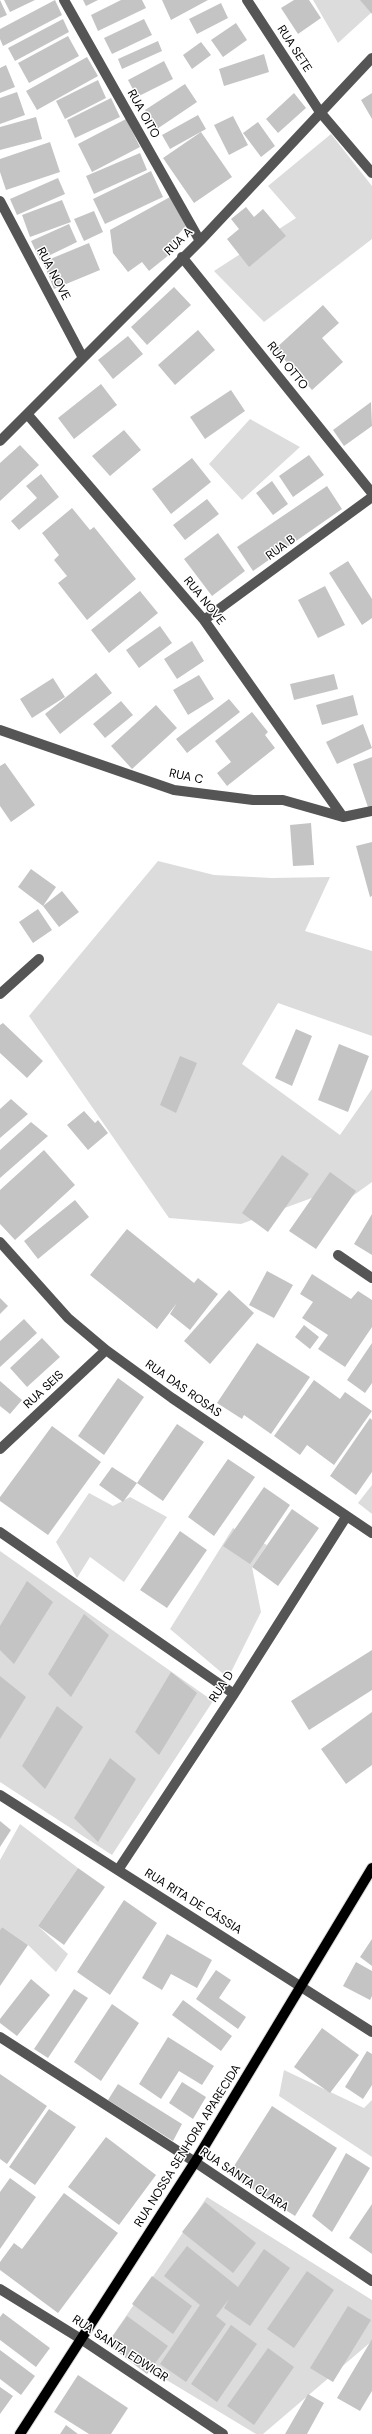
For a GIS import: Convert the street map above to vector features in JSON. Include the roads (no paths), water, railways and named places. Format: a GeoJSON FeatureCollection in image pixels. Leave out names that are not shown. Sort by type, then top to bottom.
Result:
{"type":"FeatureCollection","features":[{"type":"Feature","properties":{"kind":"main road","name":"RUA NOSSA SENHORA APARECIDA"},"geometry":{"type":"LineString","coordinates":[[20,2434],[195,2162],[372,1868]]}},
{"type":"Feature","properties":{"kind":"street","name":"RUA OITO"},"geometry":{"type":"LineString","coordinates":[[64,0],[200,241]]}},
{"type":"Feature","properties":{"kind":"street","name":"RUA SETE"},"geometry":{"type":"LineString","coordinates":[[246,0],[320,112]]}},
{"type":"Feature","properties":{"kind":"street","name":"RUA A"},"geometry":{"type":"LineString","coordinates":[[0,442],[182,257],[200,241],[372,58]]}},
{"type":"Feature","properties":{"kind":"street"},"geometry":{"type":"LineString","coordinates":[[320,112],[372,173]]}},
{"type":"Feature","properties":{"kind":"street","name":"RUA NOVE"},"geometry":{"type":"LineString","coordinates":[[0,201],[84,358]]}},
{"type":"Feature","properties":{"kind":"street","name":"RUA OTTO"},"geometry":{"type":"LineString","coordinates":[[182,257],[372,492]]}},
{"type":"Feature","properties":{"kind":"street","name":"RUA NOVE"},"geometry":{"type":"LineString","coordinates":[[28,415],[204,620],[343,817]]}},
{"type":"Feature","properties":{"kind":"street","name":"RUA B"},"geometry":{"type":"LineString","coordinates":[[204,620],[372,497]]}},
{"type":"Feature","properties":{"kind":"street","name":"RUA C"},"geometry":{"type":"LineString","coordinates":[[0,730],[174,790],[253,800],[283,800],[343,817],[372,811]]}},
{"type":"Feature","properties":{"kind":"street"},"geometry":{"type":"LineString","coordinates":[[0,994],[39,959]]}},
{"type":"Feature","properties":{"kind":"street","name":"RUA DAS ROSAS"},"geometry":{"type":"LineString","coordinates":[[0,1242],[68,1318],[106,1350],[172,1398],[346,1517],[372,1533]]}},
{"type":"Feature","properties":{"kind":"street"},"geometry":{"type":"LineString","coordinates":[[338,1255],[372,1278]]}},
{"type":"Feature","properties":{"kind":"street","name":"RUA SEIS"},"geometry":{"type":"LineString","coordinates":[[0,1449],[106,1350]]}},
{"type":"Feature","properties":{"kind":"street","name":"RUA D"},"geometry":{"type":"LineString","coordinates":[[118,1870],[234,1694],[346,1517]]}},
{"type":"Feature","properties":{"kind":"street"},"geometry":{"type":"LineString","coordinates":[[0,1532],[234,1694]]}},
{"type":"Feature","properties":{"kind":"street","name":"RUA RITA DE CÁSSIA"},"geometry":{"type":"LineString","coordinates":[[0,1795],[372,2032]]}},
{"type":"Feature","properties":{"kind":"street","name":"RUA SANTA CLARA"},"geometry":{"type":"LineString","coordinates":[[0,2038],[195,2162],[372,2281]]}},
{"type":"Feature","properties":{"kind":"street","name":"RUA SANTA EDWIGR"},"geometry":{"type":"LineString","coordinates":[[0,2289],[81,2339],[223,2434]]}}]}
